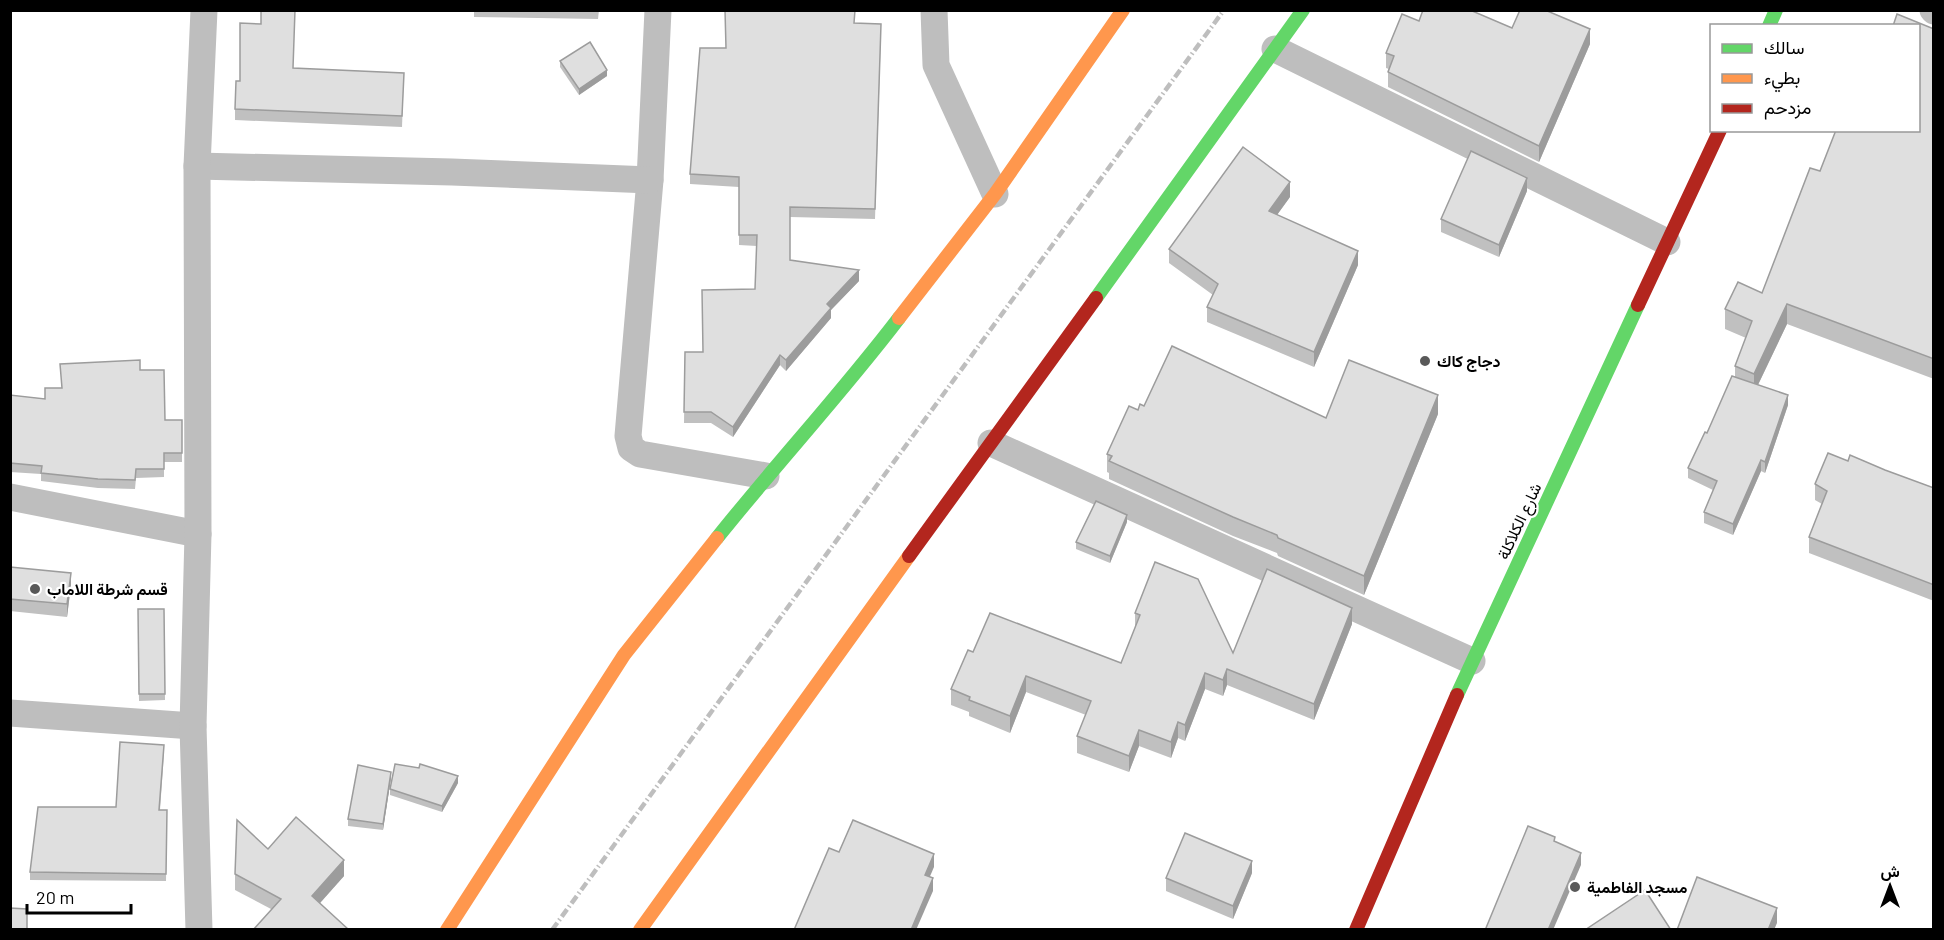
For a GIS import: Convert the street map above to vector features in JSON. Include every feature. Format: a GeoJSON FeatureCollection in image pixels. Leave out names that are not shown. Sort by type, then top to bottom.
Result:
{"type":"FeatureCollection","features":[{"type":"Feature","properties":{"kind":"street"},"geometry":{"type":"LineString","coordinates":[[199,930],[193,726],[198,534],[197,166],[204,10]]}},
{"type":"Feature","properties":{"kind":"street"},"geometry":{"type":"LineString","coordinates":[[658,10],[650,180],[628,436],[631,448],[640,454],[766,476]]}},
{"type":"Feature","properties":{"kind":"street"},"geometry":{"type":"LineString","coordinates":[[934,10],[936,65],[995,194]]}},
{"type":"Feature","properties":{"kind":"street"},"geometry":{"type":"LineString","coordinates":[[447,930],[624,655],[766,476],[876,348],[995,194],[1123,10]]}},
{"type":"Feature","properties":{"kind":"street"},"geometry":{"type":"LineString","coordinates":[[640,930],[1303,10]]}},
{"type":"Feature","properties":{"kind":"street"},"geometry":{"type":"LineString","coordinates":[[1770,24],[1776,10]]}},
{"type":"Feature","properties":{"kind":"street"},"geometry":{"type":"LineString","coordinates":[[1275,49],[1667,242]]}},
{"type":"Feature","properties":{"kind":"street","name":"شارع الكلاكلة"},"geometry":{"type":"LineString","coordinates":[[1356,930],[1472,661],[1719,132]]}},
{"type":"Feature","properties":{"kind":"street"},"geometry":{"type":"LineString","coordinates":[[197,166],[452,172],[650,180]]}},
{"type":"Feature","properties":{"kind":"street"},"geometry":{"type":"LineString","coordinates":[[991,443],[1472,661]]}},
{"type":"Feature","properties":{"kind":"street"},"geometry":{"type":"LineString","coordinates":[[10,497],[198,534]]}},
{"type":"Feature","properties":{"kind":"street"},"geometry":{"type":"LineString","coordinates":[[10,713],[193,726]]}},
{"type":"Feature","properties":{"kind":"building"},"geometry":{"type":"Polygon","coordinates":[[[261,10],[295,10],[293,68],[404,73],[402,116],[235,109],[236,81],[240,81],[240,23],[261,24],[261,10]]]}},
{"type":"Feature","properties":{"kind":"building"},"geometry":{"type":"Polygon","coordinates":[[[725,10],[855,10],[854,23],[881,24],[875,209],[790,207],[790,260],[859,270],[827,304],[831,308],[786,360],[780,355],[733,427],[711,412],[684,412],[685,352],[703,352],[702,290],[755,289],[757,235],[739,235],[739,177],[690,174],[700,48],[726,48],[725,10]]]}},
{"type":"Feature","properties":{"kind":"building"},"geometry":{"type":"Polygon","coordinates":[[[1423,10],[1470,10],[1512,28],[1520,10],[1545,10],[1590,29],[1539,146],[1388,72],[1394,56],[1386,53],[1402,14],[1419,21],[1423,10]]]}},
{"type":"Feature","properties":{"kind":"building"},"geometry":{"type":"Polygon","coordinates":[[[1897,14],[1934,29],[1934,359],[1787,304],[1754,374],[1735,366],[1752,321],[1725,309],[1738,282],[1762,293],[1810,168],[1820,171],[1835,132],[1920,132],[1920,24],[1894,24],[1897,14]]]}},
{"type":"Feature","properties":{"kind":"building"},"geometry":{"type":"Polygon","coordinates":[[[590,42],[607,70],[579,89],[560,61],[590,42]]]}},
{"type":"Feature","properties":{"kind":"building"},"geometry":{"type":"Polygon","coordinates":[[[1243,147],[1290,182],[1269,211],[1358,251],[1314,352],[1207,307],[1218,284],[1169,249],[1243,147]]]}},
{"type":"Feature","properties":{"kind":"building"},"geometry":{"type":"Polygon","coordinates":[[[1471,151],[1527,178],[1499,245],[1441,219],[1471,151]]]}},
{"type":"Feature","properties":{"kind":"building"},"geometry":{"type":"Polygon","coordinates":[[[1172,346],[1326,418],[1349,360],[1438,395],[1364,576],[1109,461],[1112,456],[1107,454],[1129,406],[1138,410],[1140,404],[1144,406],[1172,346]]]}},
{"type":"Feature","properties":{"kind":"building"},"geometry":{"type":"Polygon","coordinates":[[[140,360],[140,370],[164,370],[165,420],[182,420],[182,453],[164,453],[164,469],[136,469],[135,480],[98,479],[41,473],[42,466],[10,463],[10,395],[45,399],[45,388],[62,388],[60,364],[140,360]]]}},
{"type":"Feature","properties":{"kind":"building"},"geometry":{"type":"Polygon","coordinates":[[[1732,376],[1788,395],[1765,462],[1761,460],[1733,524],[1704,512],[1717,481],[1688,468],[1705,432],[1707,433],[1732,376]]]}},
{"type":"Feature","properties":{"kind":"building"},"geometry":{"type":"Polygon","coordinates":[[[1828,453],[1848,461],[1850,455],[1934,488],[1934,585],[1809,537],[1827,491],[1815,484],[1828,453]]]}},
{"type":"Feature","properties":{"kind":"building"},"geometry":{"type":"Polygon","coordinates":[[[1096,501],[1127,515],[1110,556],[1076,542],[1096,501]]]}},
{"type":"Feature","properties":{"kind":"building"},"geometry":{"type":"Polygon","coordinates":[[[1155,562],[1198,579],[1233,653],[1267,569],[1352,608],[1314,704],[1227,669],[1223,680],[1205,673],[1185,725],[1178,722],[1171,742],[1139,730],[1129,756],[1077,736],[1091,701],[1026,676],[1010,716],[969,700],[970,697],[951,689],[968,650],[973,652],[990,613],[1121,663],[1140,615],[1135,613],[1155,562]]]}},
{"type":"Feature","properties":{"kind":"building"},"geometry":{"type":"Polygon","coordinates":[[[10,567],[71,573],[67,604],[10,599],[10,567]]]}},
{"type":"Feature","properties":{"kind":"building"},"geometry":{"type":"Polygon","coordinates":[[[138,609],[164,609],[165,694],[139,694],[138,609]]]}},
{"type":"Feature","properties":{"kind":"building"},"geometry":{"type":"Polygon","coordinates":[[[120,742],[164,745],[159,810],[167,810],[166,874],[30,872],[38,807],[116,807],[120,742]]]}},
{"type":"Feature","properties":{"kind":"building"},"geometry":{"type":"Polygon","coordinates":[[[395,764],[419,768],[420,764],[458,776],[442,806],[390,789],[395,764]]]}},
{"type":"Feature","properties":{"kind":"building"},"geometry":{"type":"Polygon","coordinates":[[[358,765],[391,772],[383,824],[348,819],[358,765]]]}},
{"type":"Feature","properties":{"kind":"building"},"geometry":{"type":"Polygon","coordinates":[[[296,817],[344,860],[312,896],[349,930],[253,930],[281,899],[235,874],[237,820],[268,849],[296,817]]]}},
{"type":"Feature","properties":{"kind":"building"},"geometry":{"type":"Polygon","coordinates":[[[853,820],[934,854],[925,875],[933,878],[911,930],[794,930],[829,848],[839,852],[853,820]]]}},
{"type":"Feature","properties":{"kind":"building"},"geometry":{"type":"Polygon","coordinates":[[[1528,826],[1555,837],[1554,841],[1581,853],[1548,930],[1489,930],[1486,928],[1528,826]]]}},
{"type":"Feature","properties":{"kind":"building"},"geometry":{"type":"Polygon","coordinates":[[[1185,833],[1252,861],[1233,906],[1166,878],[1185,833]]]}},
{"type":"Feature","properties":{"kind":"building"},"geometry":{"type":"Polygon","coordinates":[[[1697,877],[1777,908],[1768,930],[1677,930],[1697,877]]]}},
{"type":"Feature","properties":{"kind":"building"},"geometry":{"type":"Polygon","coordinates":[[[1645,890],[1671,930],[1585,930],[1645,890]]]}},
{"type":"Feature","properties":{"kind":"building"},"geometry":{"type":"Polygon","coordinates":[[[10,908],[27,909],[27,930],[10,930],[10,908]]]}},
{"type":"Feature","properties":{"kind":"railway"},"geometry":{"type":"LineString","coordinates":[[552,930],[1224,10]]}},
{"type":"Feature","properties":{"kind":"traffic: fast"},"geometry":{"type":"LineString","coordinates":[[1096,298],[1303,10]]}},
{"type":"Feature","properties":{"kind":"traffic: fast"},"geometry":{"type":"LineString","coordinates":[[1770,24],[1776,10]]}},
{"type":"Feature","properties":{"kind":"traffic: fast"},"geometry":{"type":"LineString","coordinates":[[1457,695],[1638,305]]}},
{"type":"Feature","properties":{"kind":"traffic: fast"},"geometry":{"type":"LineString","coordinates":[[717,538],[899,318]]}},
{"type":"Feature","properties":{"kind":"traffic: slow"},"geometry":{"type":"LineString","coordinates":[[899,318],[995,194],[1123,10]]}},
{"type":"Feature","properties":{"kind":"traffic: slow"},"geometry":{"type":"LineString","coordinates":[[447,930],[624,655],[717,538]]}},
{"type":"Feature","properties":{"kind":"traffic: slow"},"geometry":{"type":"LineString","coordinates":[[640,930],[909,556]]}},
{"type":"Feature","properties":{"kind":"traffic: jam"},"geometry":{"type":"LineString","coordinates":[[1638,305],[1719,132]]}},
{"type":"Feature","properties":{"kind":"traffic: jam"},"geometry":{"type":"LineString","coordinates":[[909,556],[1096,298]]}},
{"type":"Feature","properties":{"kind":"traffic: jam"},"geometry":{"type":"LineString","coordinates":[[1356,930],[1457,695]]}},
{"type":"Feature","properties":{"kind":"place","name":"دجاج كاك"},"geometry":{"type":"Point","coordinates":[1425,361]}},
{"type":"Feature","properties":{"kind":"place","name":"قسم شرطة اللاماب"},"geometry":{"type":"Point","coordinates":[35,589]}},
{"type":"Feature","properties":{"kind":"place","name":"مسجد الفاطمية"},"geometry":{"type":"Point","coordinates":[1575,887]}}]}
